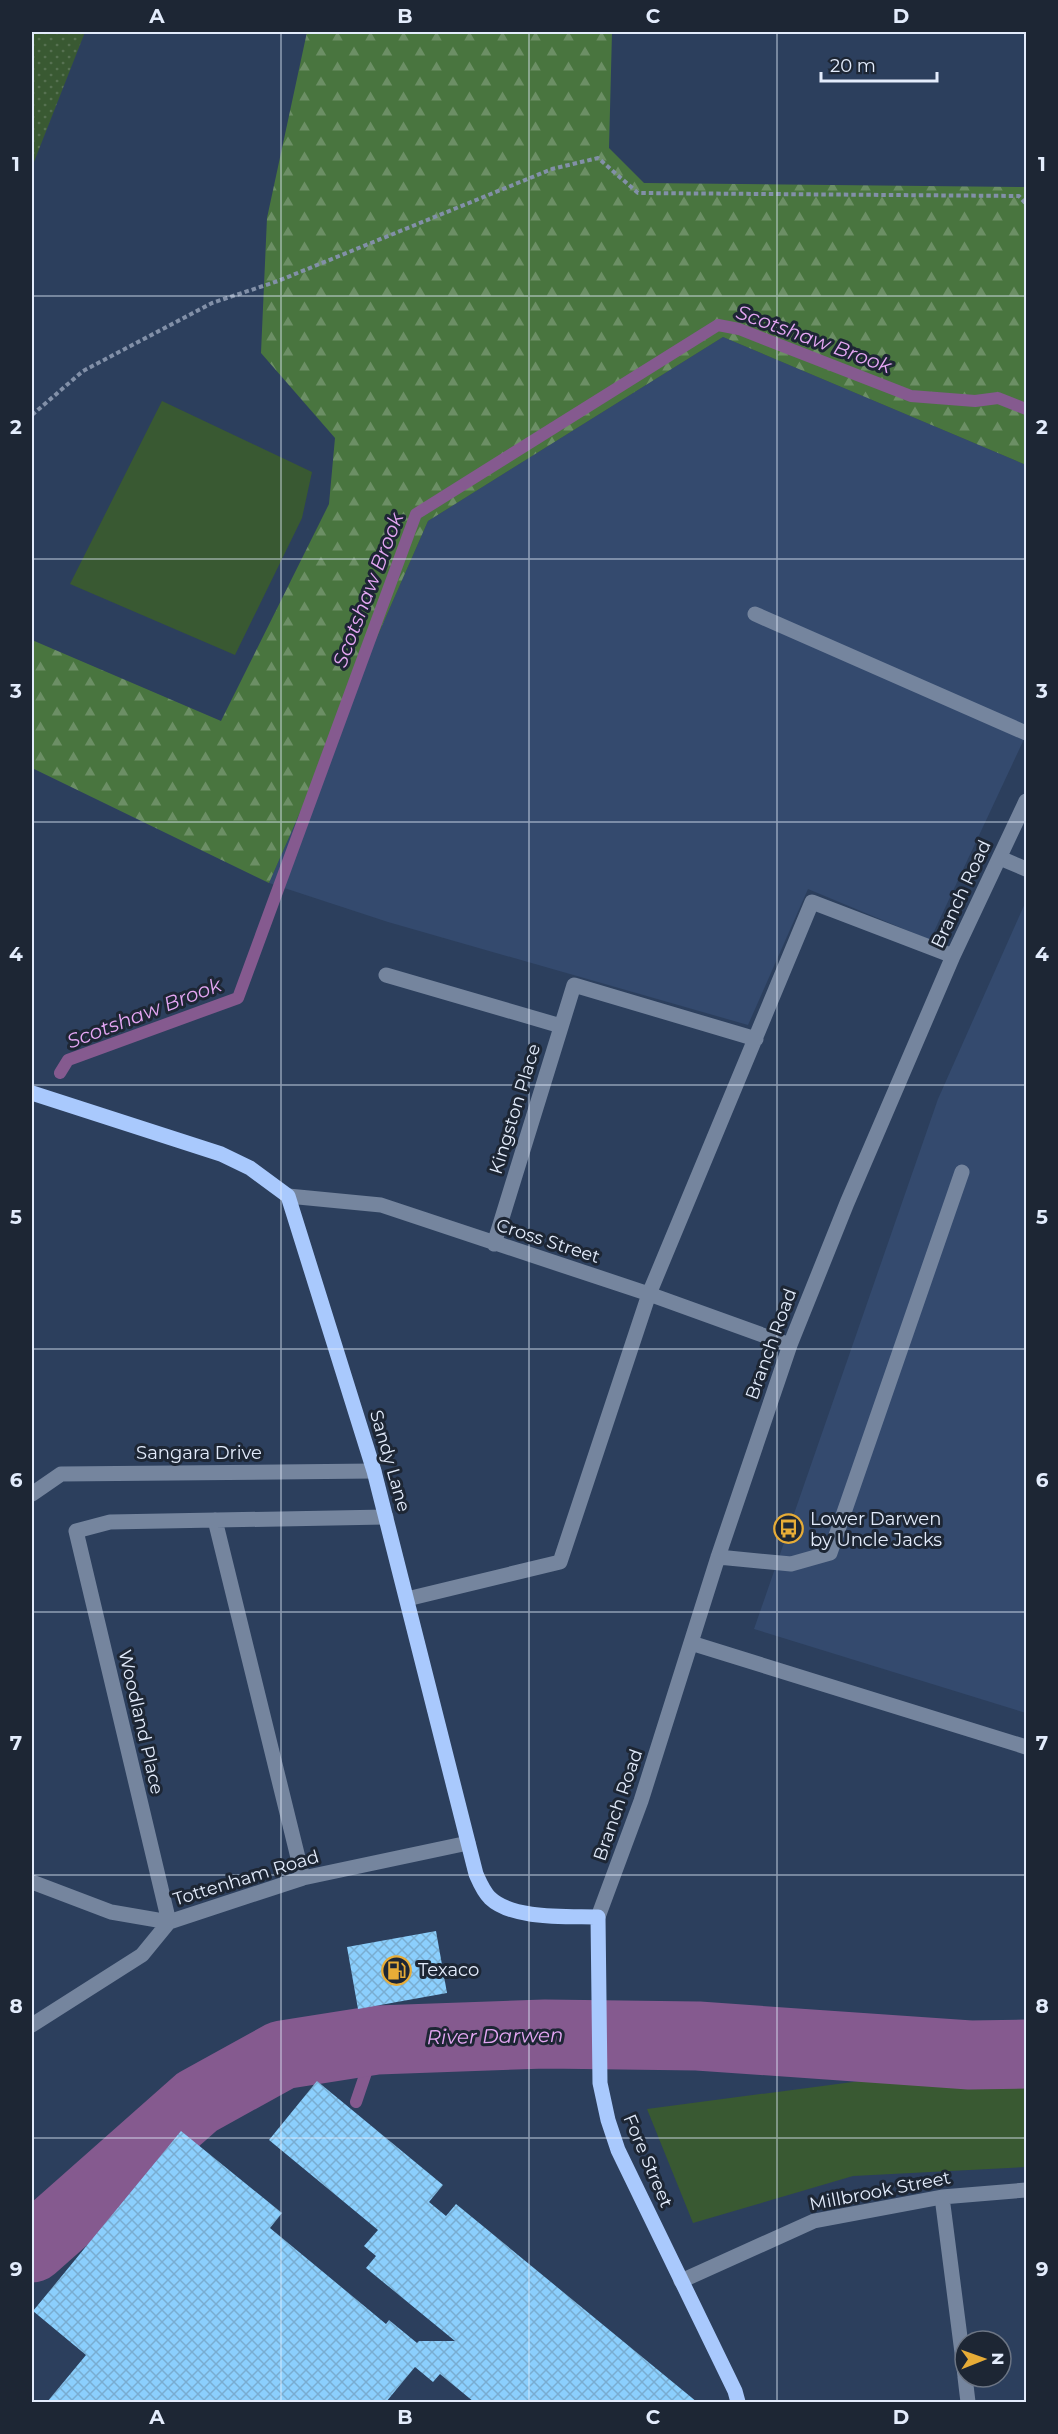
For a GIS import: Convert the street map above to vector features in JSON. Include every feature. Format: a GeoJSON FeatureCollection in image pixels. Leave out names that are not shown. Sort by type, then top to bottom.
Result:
{"type":"FeatureCollection","features":[{"type":"Feature","properties":{"kind":"main road"},"geometry":{"type":"LineString","coordinates":[[32,1093],[221,1154],[250,1168],[288,1196]]}},
{"type":"Feature","properties":{"kind":"main road","name":"Sandy Lane"},"geometry":{"type":"LineString","coordinates":[[288,1196],[374,1471],[476,1874],[491,1899],[503,1907],[552,1916],[598,1917]]}},
{"type":"Feature","properties":{"kind":"main road","name":"Fore Street"},"geometry":{"type":"LineString","coordinates":[[598,1917],[599,2069],[608,2120],[618,2150],[735,2391],[738,2403]]}},
{"type":"Feature","properties":{"kind":"street"},"geometry":{"type":"LineString","coordinates":[[755,614],[1026,733]]}},
{"type":"Feature","properties":{"kind":"street","name":"Branch Road"},"geometry":{"type":"LineString","coordinates":[[598,1917],[641,1802],[718,1557],[790,1345],[847,1203],[953,956],[1026,801]]}},
{"type":"Feature","properties":{"kind":"street"},"geometry":{"type":"LineString","coordinates":[[1000,858],[1026,869]]}},
{"type":"Feature","properties":{"kind":"street"},"geometry":{"type":"LineString","coordinates":[[407,1599],[560,1562],[649,1294],[812,902],[953,956]]}},
{"type":"Feature","properties":{"kind":"street"},"geometry":{"type":"LineString","coordinates":[[386,975],[561,1026]]}},
{"type":"Feature","properties":{"kind":"street","name":"Kingston Place"},"geometry":{"type":"LineString","coordinates":[[494,1244],[574,985],[756,1039]]}},
{"type":"Feature","properties":{"kind":"street"},"geometry":{"type":"LineString","coordinates":[[718,1557],[791,1564],[830,1553],[962,1172]]}},
{"type":"Feature","properties":{"kind":"street","name":"Cross Street"},"geometry":{"type":"LineString","coordinates":[[288,1196],[381,1205],[649,1294],[790,1345]]}},
{"type":"Feature","properties":{"kind":"street","name":"Sangara Drive"},"geometry":{"type":"LineString","coordinates":[[32,1494],[61,1474],[374,1471]]}},
{"type":"Feature","properties":{"kind":"street"},"geometry":{"type":"LineString","coordinates":[[303,1878],[215,1520],[386,1517]]}},
{"type":"Feature","properties":{"kind":"street","name":"Woodland Place"},"geometry":{"type":"LineString","coordinates":[[169,1923],[76,1531],[110,1522],[215,1520]]}},
{"type":"Feature","properties":{"kind":"street"},"geometry":{"type":"LineString","coordinates":[[691,1643],[1026,1748]]}},
{"type":"Feature","properties":{"kind":"street","name":"Tottenham Road"},"geometry":{"type":"LineString","coordinates":[[32,2025],[142,1955],[169,1923],[303,1878],[468,1843]]}},
{"type":"Feature","properties":{"kind":"street"},"geometry":{"type":"LineString","coordinates":[[32,1882],[74,1900],[111,1912],[169,1923]]}},
{"type":"Feature","properties":{"kind":"street","name":"Millbrook Street"},"geometry":{"type":"LineString","coordinates":[[681,2281],[814,2221],[942,2197],[1026,2190]]}},
{"type":"Feature","properties":{"kind":"street"},"geometry":{"type":"LineString","coordinates":[[942,2197],[959,2329]]}},
{"type":"Feature","properties":{"kind":"path"},"geometry":{"type":"LineString","coordinates":[[32,415],[83,371],[212,303],[278,281],[552,169],[598,158],[638,193],[1019,196],[1026,204]]}},
{"type":"Feature","properties":{"kind":"shaded area"},"geometry":{"type":"Polygon","coordinates":[[[723,337],[1026,465],[1026,735],[930,940],[808,889],[748,1025],[388,922],[269,883],[428,521],[723,337]]]}},
{"type":"Feature","properties":{"kind":"shaded area"},"geometry":{"type":"Polygon","coordinates":[[[1026,901],[1026,1713],[754,1629],[938,1099],[1026,901]]]}},
{"type":"Feature","properties":{"kind":"green space"},"geometry":{"type":"Polygon","coordinates":[[[32,32],[85,32],[32,167],[32,32]]]}},
{"type":"Feature","properties":{"kind":"green space"},"geometry":{"type":"Polygon","coordinates":[[[307,32],[612,32],[609,148],[644,183],[1026,187],[1026,465],[723,337],[428,521],[269,883],[32,768],[32,640],[221,721],[329,504],[335,438],[261,353],[267,218],[307,32]]]}},
{"type":"Feature","properties":{"kind":"green space"},"geometry":{"type":"Polygon","coordinates":[[[162,401],[312,472],[302,518],[235,655],[70,584],[162,401]]]}},
{"type":"Feature","properties":{"kind":"green space"},"geometry":{"type":"Polygon","coordinates":[[[898,2076],[1026,2084],[1026,2167],[853,2176],[693,2223],[647,2109],[898,2076]]]}},
{"type":"Feature","properties":{"kind":"building","name":"Texaco"},"geometry":{"type":"Polygon","coordinates":[[[436,1931],[447,1993],[358,2009],[347,1947],[436,1931]]]}},
{"type":"Feature","properties":{"kind":"building"},"geometry":{"type":"Polygon","coordinates":[[[317,2081],[443,2185],[429,2202],[446,2216],[456,2204],[697,2402],[474,2402],[440,2374],[433,2382],[415,2367],[386,2402],[47,2402],[86,2355],[33,2311],[181,2131],[282,2213],[270,2228],[386,2324],[389,2320],[417,2343],[419,2341],[455,2341],[366,2268],[376,2256],[364,2246],[378,2230],[269,2140],[317,2081]]]}},
{"type":"Feature","properties":{"kind":"waterway","name":"Scotshaw Brook"},"geometry":{"type":"LineString","coordinates":[[60,1073],[68,1060],[238,998],[416,514],[718,325],[739,329],[911,396],[975,401],[998,398],[1026,409]]}},
{"type":"Feature","properties":{"kind":"waterway","name":"River Darwen"},"geometry":{"type":"LineString","coordinates":[[32,2248],[197,2102],[282,2055],[377,2040],[545,2034],[698,2036],[970,2055],[1026,2054]]}},
{"type":"Feature","properties":{"kind":"waterway"},"geometry":{"type":"LineString","coordinates":[[356,2102],[377,2040]]}},
{"type":"Feature","properties":{"kind":"place","name":"Lower Darwen by Uncle Jacks"},"geometry":{"type":"Point","coordinates":[789,1529]}},
{"type":"Feature","properties":{"kind":"place","name":"Texaco"},"geometry":{"type":"Point","coordinates":[397,1970]}}]}
